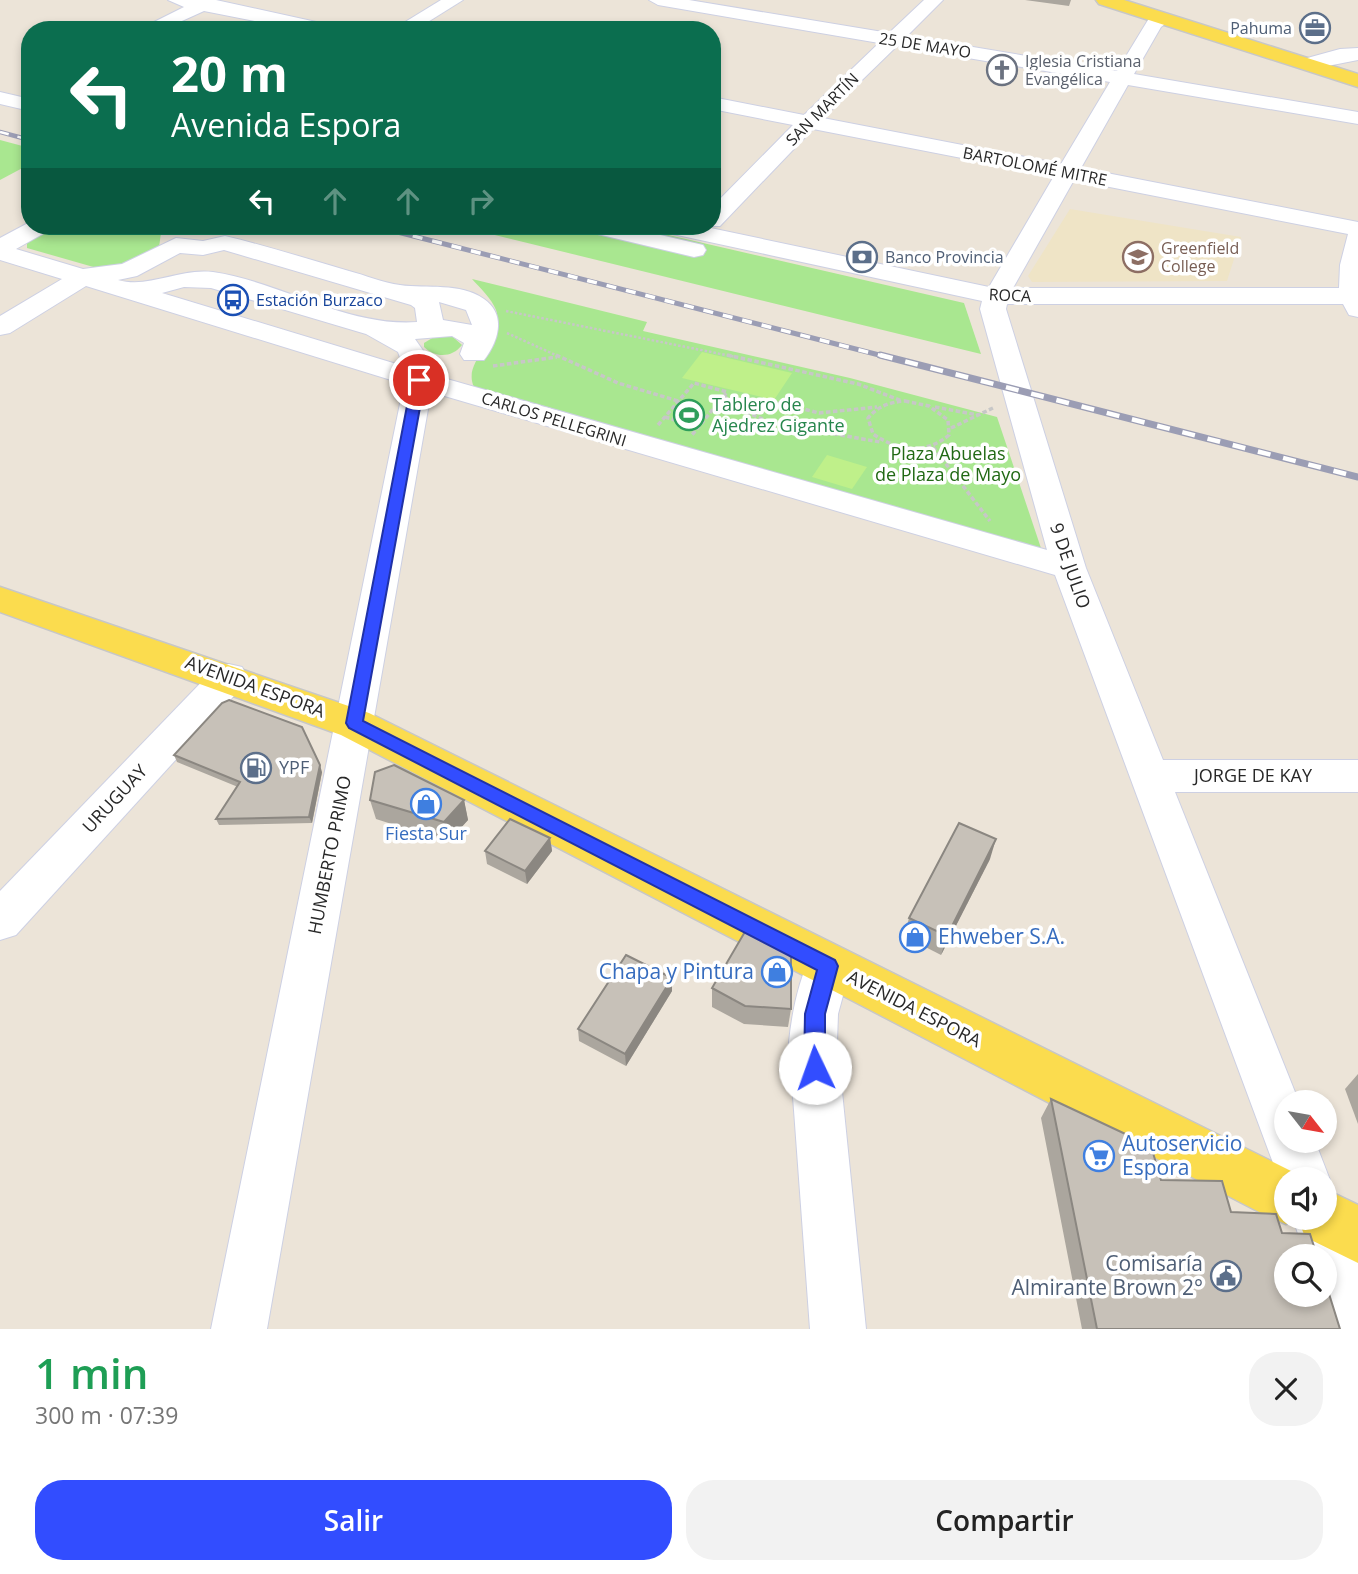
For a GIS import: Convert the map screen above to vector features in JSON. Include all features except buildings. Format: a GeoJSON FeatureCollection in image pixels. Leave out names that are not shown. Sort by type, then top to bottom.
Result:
{"type":"FeatureCollection","features":[{"type":"Feature","properties":{"kind":"main road"},"geometry":{"type":"LineString","coordinates":[[1105,0],[1315,61],[1358,69]]}},
{"type":"Feature","properties":{"kind":"main road"},"geometry":{"type":"LineString","coordinates":[[1140,0],[1315,61],[1358,81]]}},
{"type":"Feature","properties":{"kind":"main road","name":"AVENIDA ESPORA"},"geometry":{"type":"LineString","coordinates":[[0,599],[355,723],[1274,1191]]}},
{"type":"Feature","properties":{"kind":"main road"},"geometry":{"type":"LineString","coordinates":[[1337,1223],[1358,1235]]}},
{"type":"Feature","properties":{"kind":"street"},"geometry":{"type":"LineString","coordinates":[[177,0],[208,2],[291,21]]}},
{"type":"Feature","properties":{"kind":"street"},"geometry":{"type":"LineString","coordinates":[[417,21],[454,0]]}},
{"type":"Feature","properties":{"kind":"street","name":"25 DE MAYO"},"geometry":{"type":"LineString","coordinates":[[658,0],[694,3],[1358,118]]}},
{"type":"Feature","properties":{"kind":"street","name":"SAN MARTÍN"},"geometry":{"type":"LineString","coordinates":[[721,211],[808,122],[934,0]]}},
{"type":"Feature","properties":{"kind":"street"},"geometry":{"type":"LineString","coordinates":[[167,21],[208,2]]}},
{"type":"Feature","properties":{"kind":"street"},"geometry":{"type":"LineString","coordinates":[[673,18],[694,3]]}},
{"type":"Feature","properties":{"kind":"street"},"geometry":{"type":"LineString","coordinates":[[996,296],[1070,173],[1154,24],[1163,19]]}},
{"type":"Feature","properties":{"kind":"street"},"geometry":{"type":"LineString","coordinates":[[1315,61],[1358,54]]}},
{"type":"Feature","properties":{"kind":"street"},"geometry":{"type":"LineString","coordinates":[[0,85],[21,91]]}},
{"type":"Feature","properties":{"kind":"street"},"geometry":{"type":"LineString","coordinates":[[0,98],[21,104]]}},
{"type":"Feature","properties":{"kind":"street","name":"BARTOLOMÉ MITRE"},"geometry":{"type":"LineString","coordinates":[[721,105],[1358,229]]}},
{"type":"Feature","properties":{"kind":"street"},"geometry":{"type":"LineString","coordinates":[[0,250],[25,235]]}},
{"type":"Feature","properties":{"kind":"street"},"geometry":{"type":"LineString","coordinates":[[0,327],[83,277],[128,271],[184,236],[203,248],[222,235]]}},
{"type":"Feature","properties":{"kind":"street"},"geometry":{"type":"LineString","coordinates":[[226,235],[402,293],[428,305],[433,323]]}},
{"type":"Feature","properties":{"kind":"street"},"geometry":{"type":"LineString","coordinates":[[710,235],[880,290]]}},
{"type":"Feature","properties":{"kind":"street","name":"ROCA"},"geometry":{"type":"LineString","coordinates":[[715,235],[996,296],[1355,300]]}},
{"type":"Feature","properties":{"kind":"street"},"geometry":{"type":"LineString","coordinates":[[1355,300],[1358,237]]}},
{"type":"Feature","properties":{"kind":"street","name":"CARLOS PELLEGRINI"},"geometry":{"type":"LineString","coordinates":[[0,250],[136,293],[405,349],[470,368],[641,445],[1016,555],[1069,568]]}},
{"type":"Feature","properties":{"kind":"street"},"geometry":{"type":"LineString","coordinates":[[136,293],[182,279],[213,280],[405,349],[433,323]]}},
{"type":"Feature","properties":{"kind":"street"},"geometry":{"type":"LineString","coordinates":[[402,293],[453,297],[483,317],[470,368]]}},
{"type":"Feature","properties":{"kind":"street","name":"9 DE JULIO"},"geometry":{"type":"LineString","coordinates":[[996,296],[993,309],[1069,568],[1274,1101]]}},
{"type":"Feature","properties":{"kind":"street"},"geometry":{"type":"LineString","coordinates":[[433,323],[469,332],[478,339],[470,368]]}},
{"type":"Feature","properties":{"kind":"street","name":"HUMBERTO PRIMO"},"geometry":{"type":"LineString","coordinates":[[239,1329],[355,723],[405,349]]}},
{"type":"Feature","properties":{"kind":"street","name":"URUGUAY"},"geometry":{"type":"LineString","coordinates":[[0,921],[229,677]]}},
{"type":"Feature","properties":{"kind":"street","name":"JORGE DE KAY"},"geometry":{"type":"LineString","coordinates":[[1148,776],[1358,776]]}},
{"type":"Feature","properties":{"kind":"street"},"geometry":{"type":"LineString","coordinates":[[828,966],[815,1014],[813,1042],[838,1329]]}},
{"type":"Feature","properties":{"kind":"street"},"geometry":{"type":"LineString","coordinates":[[1323,1230],[1357,1329]]}},
{"type":"Feature","properties":{"kind":"path"},"geometry":{"type":"LineString","coordinates":[[483,317],[497,309],[593,331],[771,363],[873,388],[902,401],[978,415]]}},
{"type":"Feature","properties":{"kind":"path"},"geometry":{"type":"LineString","coordinates":[[483,317],[618,383],[678,401]]}},
{"type":"Feature","properties":{"kind":"path"},"geometry":{"type":"LineString","coordinates":[[470,368],[558,356]]}},
{"type":"Feature","properties":{"kind":"path"},"geometry":{"type":"LineString","coordinates":[[641,445],[694,383],[727,392],[676,455]]}},
{"type":"Feature","properties":{"kind":"path"},"geometry":{"type":"LineString","coordinates":[[951,428],[1017,397]]}},
{"type":"Feature","properties":{"kind":"path"},"geometry":{"type":"LineString","coordinates":[[721,399],[747,403],[780,403],[819,413],[841,413],[902,401]]}},
{"type":"Feature","properties":{"kind":"path"},"geometry":{"type":"LineString","coordinates":[[721,399],[772,423],[906,449],[933,447],[949,435],[951,428],[942,412],[931,407]]}},
{"type":"Feature","properties":{"kind":"path"},"geometry":{"type":"LineString","coordinates":[[881,406],[868,418],[868,426],[873,434],[888,444]]}},
{"type":"Feature","properties":{"kind":"path"},"geometry":{"type":"LineString","coordinates":[[665,417],[699,427]]}},
{"type":"Feature","properties":{"kind":"path"},"geometry":{"type":"LineString","coordinates":[[933,447],[1016,555]]}},
{"type":"Feature","properties":{"kind":"shaded area","name":"Greenfield College"},"geometry":{"type":"Polygon","coordinates":[[[1070,209],[1241,237],[1227,281],[1032,282],[1028,276],[1070,209]]]}},
{"type":"Feature","properties":{"kind":"green space"},"geometry":{"type":"Polygon","coordinates":[[[0,140],[21,146],[21,169],[0,180],[0,140]]]}},
{"type":"Feature","properties":{"kind":"green space"},"geometry":{"type":"Polygon","coordinates":[[[40,235],[161,235],[159,247],[126,266],[104,270],[27,248],[27,242],[40,235]]]}},
{"type":"Feature","properties":{"kind":"green space"},"geometry":{"type":"Polygon","coordinates":[[[495,235],[668,235],[964,303],[981,354],[495,235]]]}},
{"type":"Feature","properties":{"kind":"green space","name":"Plaza Abuelas de Plaza de Mayo"},"geometry":{"type":"Polygon","coordinates":[[[472,279],[647,322],[643,331],[850,378],[997,417],[1043,554],[474,387],[473,367],[495,331],[497,321],[492,302],[472,279]]]}},
{"type":"Feature","properties":{"kind":"green space"},"geometry":{"type":"Polygon","coordinates":[[[434,337],[453,337],[462,345],[453,352],[438,355],[424,347],[424,343],[434,337]]]}},
{"type":"Feature","properties":{"kind":"green space"},"geometry":{"type":"Polygon","coordinates":[[[702,352],[792,373],[774,400],[682,378],[702,352]]]}},
{"type":"Feature","properties":{"kind":"green space"},"geometry":{"type":"Polygon","coordinates":[[[827,455],[867,467],[852,489],[812,477],[827,455]]]}},
{"type":"Feature","properties":{"kind":"railway"},"geometry":{"type":"LineString","coordinates":[[0,132],[21,138]]}},
{"type":"Feature","properties":{"kind":"railway"},"geometry":{"type":"LineString","coordinates":[[409,235],[887,357]]}},
{"type":"Feature","properties":{"kind":"railway"},"geometry":{"type":"LineString","coordinates":[[880,355],[1358,477]]}},
{"type":"Feature","properties":{"kind":"place","name":"Pahuma"},"geometry":{"type":"Point","coordinates":[1315,28]}},
{"type":"Feature","properties":{"kind":"place","name":"Iglesia Cristiana Evangélica"},"geometry":{"type":"Point","coordinates":[1002,70]}},
{"type":"Feature","properties":{"kind":"place","name":"Banco Provincia"},"geometry":{"type":"Point","coordinates":[862,257]}},
{"type":"Feature","properties":{"kind":"place","name":"Greenfield College"},"geometry":{"type":"Point","coordinates":[1138,257]}},
{"type":"Feature","properties":{"kind":"place","name":"Estación Burzaco"},"geometry":{"type":"Point","coordinates":[233,300]}},
{"type":"Feature","properties":{"kind":"place","name":"Tablero de Ajedrez Gigante"},"geometry":{"type":"Point","coordinates":[689,415]}},
{"type":"Feature","properties":{"kind":"place","name":"YPF"},"geometry":{"type":"Point","coordinates":[256,768]}},
{"type":"Feature","properties":{"kind":"place","name":"Fiesta Sur"},"geometry":{"type":"Point","coordinates":[426,804]}},
{"type":"Feature","properties":{"kind":"place","name":"Ehweber S.A."},"geometry":{"type":"Point","coordinates":[915,937]}},
{"type":"Feature","properties":{"kind":"place","name":"Chapa y Pintura"},"geometry":{"type":"Point","coordinates":[777,972]}},
{"type":"Feature","properties":{"kind":"place","name":"Autoservicio Espora"},"geometry":{"type":"Point","coordinates":[1099,1156]}},
{"type":"Feature","properties":{"kind":"place","name":"Comisaría Almirante Brown 2°"},"geometry":{"type":"Point","coordinates":[1226,1276]}},
{"type":"Feature","properties":{"kind":"route"},"geometry":{"type":"LineString","coordinates":[[419,380],[355,723],[828,966],[815,1014],[815,1068]]}}]}
